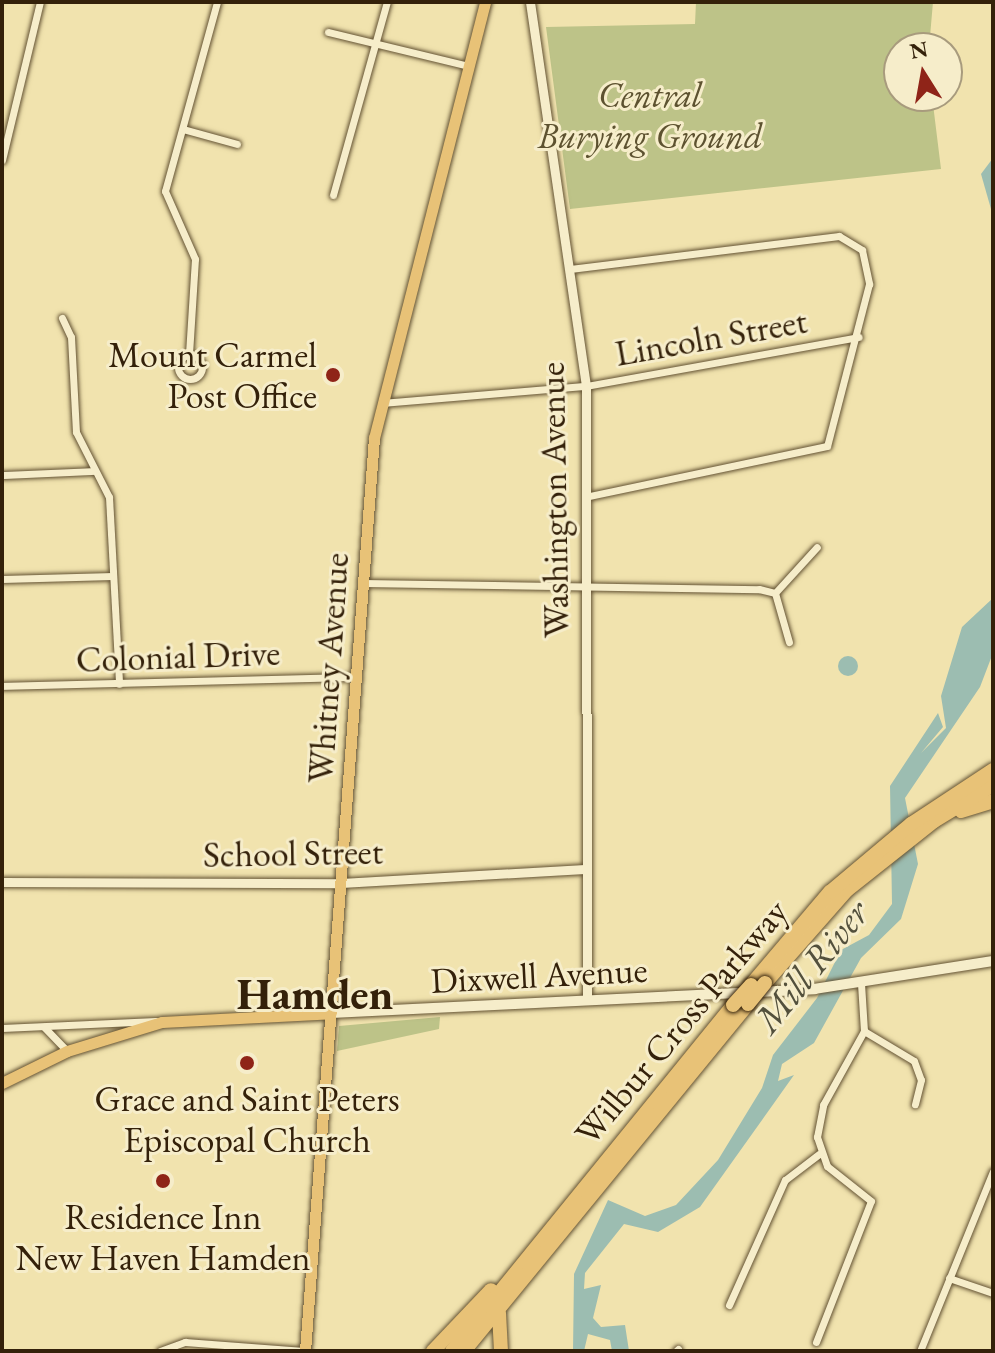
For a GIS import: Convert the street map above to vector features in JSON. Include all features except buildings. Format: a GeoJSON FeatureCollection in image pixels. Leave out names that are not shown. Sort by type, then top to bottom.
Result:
{"type":"FeatureCollection","features":[{"type":"Feature","properties":{"kind":"highway","name":"Wilbur Cross Parkway"},"geometry":{"type":"LineString","coordinates":[[452,1351],[758,984],[891,846],[993,770]]}},
{"type":"Feature","properties":{"kind":"highway","name":"Wilbur Cross Parkway"},"geometry":{"type":"LineString","coordinates":[[912,831],[993,785]]}},
{"type":"Feature","properties":{"kind":"highway"},"geometry":{"type":"LineString","coordinates":[[934,821],[993,801]]}},
{"type":"Feature","properties":{"kind":"highway","name":"Wilbur Cross Parkway"},"geometry":{"type":"LineString","coordinates":[[464,1351],[740,1005]]}},
{"type":"Feature","properties":{"kind":"highway"},"geometry":{"type":"LineString","coordinates":[[433,1351],[514,1273]]}},
{"type":"Feature","properties":{"kind":"highway"},"geometry":{"type":"LineString","coordinates":[[501,1351],[496,1324],[507,1298]]}},
{"type":"Feature","properties":{"kind":"main road","name":"Whitney Avenue"},"geometry":{"type":"LineString","coordinates":[[304,1351],[355,677],[380,403],[485,2]]}},
{"type":"Feature","properties":{"kind":"main road","name":"Dixwell Avenue"},"geometry":{"type":"LineString","coordinates":[[2,1083],[67,1051],[162,1022],[819,989],[993,961]]}},
{"type":"Feature","properties":{"kind":"street"},"geometry":{"type":"LineString","coordinates":[[2,160],[40,2]]}},
{"type":"Feature","properties":{"kind":"street"},"geometry":{"type":"LineString","coordinates":[[189,354],[195,259],[165,191],[217,2]]}},
{"type":"Feature","properties":{"kind":"street"},"geometry":{"type":"LineString","coordinates":[[333,195],[387,2]]}},
{"type":"Feature","properties":{"kind":"street","name":"Washington Avenue"},"geometry":{"type":"LineString","coordinates":[[530,2],[586,386],[587,1000]]}},
{"type":"Feature","properties":{"kind":"street"},"geometry":{"type":"LineString","coordinates":[[328,32],[469,66]]}},
{"type":"Feature","properties":{"kind":"street"},"geometry":{"type":"LineString","coordinates":[[183,129],[237,144]]}},
{"type":"Feature","properties":{"kind":"street"},"geometry":{"type":"LineString","coordinates":[[570,269],[847,237],[862,250],[869,284],[859,337],[827,446],[586,497]]}},
{"type":"Feature","properties":{"kind":"street"},"geometry":{"type":"LineString","coordinates":[[62,318],[71,337],[76,432],[93,471],[109,497],[119,684]]}},
{"type":"Feature","properties":{"kind":"street","name":"Lincoln Street"},"geometry":{"type":"LineString","coordinates":[[380,403],[586,386],[859,337]]}},
{"type":"Feature","properties":{"kind":"street"},"geometry":{"type":"LineString","coordinates":[[2,475],[93,471]]}},
{"type":"Feature","properties":{"kind":"street"},"geometry":{"type":"LineString","coordinates":[[775,593],[817,547]]}},
{"type":"Feature","properties":{"kind":"street"},"geometry":{"type":"LineString","coordinates":[[2,579],[113,576]]}},
{"type":"Feature","properties":{"kind":"street"},"geometry":{"type":"LineString","coordinates":[[363,583],[584,583],[775,593]]}},
{"type":"Feature","properties":{"kind":"street"},"geometry":{"type":"LineString","coordinates":[[775,593],[789,642]]}},
{"type":"Feature","properties":{"kind":"street","name":"Colonial Drive"},"geometry":{"type":"LineString","coordinates":[[2,686],[355,677]]}},
{"type":"Feature","properties":{"kind":"street","name":"School Street"},"geometry":{"type":"LineString","coordinates":[[2,882],[341,883],[585,869]]}},
{"type":"Feature","properties":{"kind":"street"},"geometry":{"type":"LineString","coordinates":[[729,1305],[785,1180],[819,1154],[823,1105],[864,1031],[861,983]]}},
{"type":"Feature","properties":{"kind":"street"},"geometry":{"type":"LineString","coordinates":[[2,1028],[162,1022]]}},
{"type":"Feature","properties":{"kind":"street"},"geometry":{"type":"LineString","coordinates":[[42,1026],[67,1051]]}},
{"type":"Feature","properties":{"kind":"street"},"geometry":{"type":"LineString","coordinates":[[864,1031],[914,1061],[921,1080],[915,1104]]}},
{"type":"Feature","properties":{"kind":"street"},"geometry":{"type":"LineString","coordinates":[[816,1342],[871,1201],[819,1154]]}},
{"type":"Feature","properties":{"kind":"street"},"geometry":{"type":"LineString","coordinates":[[920,1351],[993,1171]]}},
{"type":"Feature","properties":{"kind":"street"},"geometry":{"type":"LineString","coordinates":[[949,1278],[993,1293]]}},
{"type":"Feature","properties":{"kind":"street"},"geometry":{"type":"LineString","coordinates":[[160,1351],[195,1347],[304,1351]]}},
{"type":"Feature","properties":{"kind":"green space","name":"Central Burying Ground"},"geometry":{"type":"Polygon","coordinates":[[[696,2],[933,2],[930,32],[883,32],[883,112],[934,112],[941,169],[570,209],[546,27],[695,24],[696,2]]]}},
{"type":"Feature","properties":{"kind":"green space"},"geometry":{"type":"Polygon","coordinates":[[[440,1017],[439,1029],[337,1051],[339,1026],[440,1017]]]}},
{"type":"Feature","properties":{"kind":"water"},"geometry":{"type":"Polygon","coordinates":[[[993,158],[993,216],[981,174],[993,158]]]}},
{"type":"Feature","properties":{"kind":"water"},"geometry":{"type":"Polygon","coordinates":[[[993,598],[993,653],[980,687],[905,798],[918,864],[901,919],[861,958],[814,1043],[782,1064],[778,1081],[794,1075],[700,1207],[658,1232],[624,1224],[585,1273],[584,1289],[601,1285],[593,1318],[601,1327],[625,1325],[629,1351],[612,1351],[610,1340],[588,1334],[584,1351],[573,1351],[574,1274],[608,1200],[645,1216],[676,1205],[718,1160],[762,1088],[773,1055],[817,998],[841,950],[869,935],[892,904],[890,786],[938,713],[943,727],[921,753],[946,728],[941,696],[962,627],[993,598]]]}},
{"type":"Feature","properties":{"kind":"water"},"geometry":{"type":"Polygon","coordinates":[[[844,656],[852,656],[858,666],[852,676],[844,676],[838,670],[838,662],[844,656]]]}},
{"type":"Feature","properties":{"kind":"place","name":"Mount Carmel Post Office"},"geometry":{"type":"Point","coordinates":[333,375]}},
{"type":"Feature","properties":{"kind":"place","name":"Grace and Saint Peters Episcopal Church"},"geometry":{"type":"Point","coordinates":[247,1063]}},
{"type":"Feature","properties":{"kind":"place","name":"Residence Inn New Haven Hamden"},"geometry":{"type":"Point","coordinates":[163,1181]}},
{"type":"Feature","properties":{"kind":"district","name":"Hamden"},"geometry":{"type":"Point","coordinates":[315,994]}},
{"type":"Feature","properties":{"kind":"water label","name":"Mill River"},"geometry":{"type":"Point","coordinates":[811,966]}}]}
